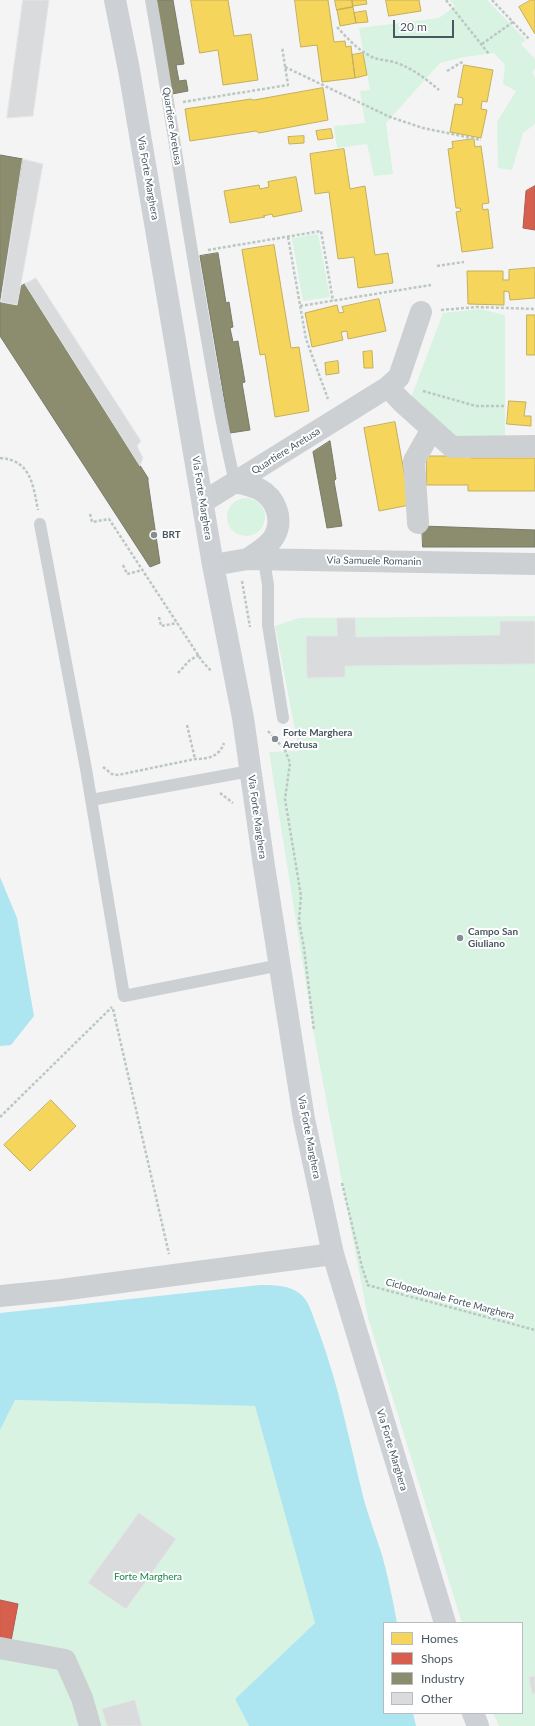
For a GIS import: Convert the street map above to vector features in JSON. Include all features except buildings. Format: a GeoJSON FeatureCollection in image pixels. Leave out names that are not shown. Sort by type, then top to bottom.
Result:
{"type":"FeatureCollection","features":[{"type":"Feature","properties":{"kind":"street","name":"Via Forte Marghera"},"geometry":{"type":"LineString","coordinates":[[115,0],[129,70],[213,566],[243,718],[304,1119],[333,1254],[445,1622]]}},
{"type":"Feature","properties":{"kind":"street"},"geometry":{"type":"LineString","coordinates":[[421,312],[394,382],[432,429],[452,447],[535,446]]}},
{"type":"Feature","properties":{"kind":"street","name":"Quartiere Aretusa"},"geometry":{"type":"LineString","coordinates":[[203,502],[336,420],[394,382]]}},
{"type":"Feature","properties":{"kind":"street"},"geometry":{"type":"LineString","coordinates":[[418,523],[414,461],[432,429]]}},
{"type":"Feature","properties":{"kind":"street","name":"Quartiere Aretusa"},"geometry":{"type":"LineString","coordinates":[[235,482],[260,489],[275,504],[278,514],[278,525],[274,536],[256,559]]}},
{"type":"Feature","properties":{"kind":"street","name":"Via Samuele Romanin"},"geometry":{"type":"LineString","coordinates":[[213,566],[256,559],[535,564]]}},
{"type":"Feature","properties":{"kind":"street"},"geometry":{"type":"LineString","coordinates":[[0,1296],[61,1290],[333,1254]]}},
{"type":"Feature","properties":{"kind":"street"},"geometry":{"type":"LineString","coordinates":[[0,1648],[65,1660],[82,1698],[90,1726]]}},
{"type":"Feature","properties":{"kind":"street"},"geometry":{"type":"LineString","coordinates":[[473,1714],[478,1726]]}},
{"type":"Feature","properties":{"kind":"lane","name":"Quartiere Aretusa"},"geometry":{"type":"LineString","coordinates":[[151,0],[192,253],[224,436],[235,482]]}},
{"type":"Feature","properties":{"kind":"lane"},"geometry":{"type":"LineString","coordinates":[[40,524],[91,800],[124,996],[280,965]]}},
{"type":"Feature","properties":{"kind":"lane"},"geometry":{"type":"LineString","coordinates":[[256,559],[268,585],[268,624],[283,718]]}},
{"type":"Feature","properties":{"kind":"lane"},"geometry":{"type":"LineString","coordinates":[[91,800],[250,770]]}},
{"type":"Feature","properties":{"kind":"path"},"geometry":{"type":"LineString","coordinates":[[446,0],[489,54]]}},
{"type":"Feature","properties":{"kind":"path"},"geometry":{"type":"LineString","coordinates":[[492,0],[529,39]]}},
{"type":"Feature","properties":{"kind":"path"},"geometry":{"type":"LineString","coordinates":[[482,44],[513,22]]}},
{"type":"Feature","properties":{"kind":"path"},"geometry":{"type":"LineString","coordinates":[[337,27],[352,43],[371,57],[395,62],[411,69],[424,77],[439,90]]}},
{"type":"Feature","properties":{"kind":"path"},"geometry":{"type":"LineString","coordinates":[[169,104],[288,85],[282,47]]}},
{"type":"Feature","properties":{"kind":"path"},"geometry":{"type":"LineString","coordinates":[[447,71],[464,61]]}},
{"type":"Feature","properties":{"kind":"path"},"geometry":{"type":"LineString","coordinates":[[285,67],[390,117],[423,128],[481,140]]}},
{"type":"Feature","properties":{"kind":"path"},"geometry":{"type":"LineString","coordinates":[[192,253],[321,231],[334,301]]}},
{"type":"Feature","properties":{"kind":"path"},"geometry":{"type":"LineString","coordinates":[[288,237],[306,339],[336,420]]}},
{"type":"Feature","properties":{"kind":"path"},"geometry":{"type":"LineString","coordinates":[[437,266],[464,262]]}},
{"type":"Feature","properties":{"kind":"path"},"geometry":{"type":"LineString","coordinates":[[300,306],[431,285]]}},
{"type":"Feature","properties":{"kind":"path"},"geometry":{"type":"LineString","coordinates":[[421,312],[478,307],[535,309]]}},
{"type":"Feature","properties":{"kind":"path"},"geometry":{"type":"LineString","coordinates":[[394,382],[476,406],[506,406]]}},
{"type":"Feature","properties":{"kind":"path"},"geometry":{"type":"LineString","coordinates":[[0,458],[18,463],[26,470],[34,489],[40,524]]}},
{"type":"Feature","properties":{"kind":"path"},"geometry":{"type":"LineString","coordinates":[[90,514],[92,522],[109,519],[177,623],[214,676]]}},
{"type":"Feature","properties":{"kind":"path"},"geometry":{"type":"LineString","coordinates":[[123,565],[127,574],[143,570]]}},
{"type":"Feature","properties":{"kind":"path"},"geometry":{"type":"LineString","coordinates":[[159,617],[161,626],[177,623]]}},
{"type":"Feature","properties":{"kind":"path"},"geometry":{"type":"LineString","coordinates":[[178,673],[190,660],[199,655]]}},
{"type":"Feature","properties":{"kind":"path"},"geometry":{"type":"LineString","coordinates":[[187,725],[195,759]]}},
{"type":"Feature","properties":{"kind":"path"},"geometry":{"type":"LineString","coordinates":[[266,727],[270,734],[285,750],[290,763],[285,799],[301,896],[300,921],[314,1032]]}},
{"type":"Feature","properties":{"kind":"path"},"geometry":{"type":"LineString","coordinates":[[101,763],[107,771],[118,775],[195,759],[205,759],[217,754],[223,748],[225,738]]}},
{"type":"Feature","properties":{"kind":"path"},"geometry":{"type":"LineString","coordinates":[[0,1117],[113,1007],[174,1275]]}},
{"type":"Feature","properties":{"kind":"path"},"geometry":{"type":"LineString","coordinates":[[340,1176],[362,1267],[368,1285]]}},
{"type":"Feature","properties":{"kind":"path","name":"Ciclopedonale Forte Marghera"},"geometry":{"type":"LineString","coordinates":[[362,1284],[535,1330]]}},
{"type":"Feature","properties":{"kind":"green space"},"geometry":{"type":"Polygon","coordinates":[[[450,0],[487,0],[526,40],[521,44],[535,59],[535,69],[532,72],[535,77],[535,124],[523,133],[512,170],[498,168],[497,122],[516,91],[503,84],[505,65],[494,53],[464,57],[440,63],[386,123],[393,174],[374,176],[367,144],[337,148],[334,126],[365,123],[360,91],[370,90],[359,28],[439,18],[455,6],[450,0]]]}},
{"type":"Feature","properties":{"kind":"green space"},"geometry":{"type":"Polygon","coordinates":[[[318,234],[330,297],[303,301],[292,238],[318,234]]]}},
{"type":"Feature","properties":{"kind":"green space"},"geometry":{"type":"Polygon","coordinates":[[[480,309],[505,315],[505,442],[456,443],[409,403],[443,313],[480,309]]]}},
{"type":"Feature","properties":{"kind":"green space"},"geometry":{"type":"Polygon","coordinates":[[[242,498],[250,498],[260,503],[264,510],[264,524],[260,531],[250,536],[242,536],[232,531],[230,528],[227,521],[227,513],[232,503],[235,501],[242,498]]]}},
{"type":"Feature","properties":{"kind":"green space"},"geometry":{"type":"Polygon","coordinates":[[[535,616],[535,1726],[499,1726],[493,1714],[523,1714],[523,1622],[462,1622],[368,1318],[316,1046],[269,752],[299,751],[275,626],[299,618],[535,616]]]}},
{"type":"Feature","properties":{"kind":"green space","name":"Forte Marghera"},"geometry":{"type":"Polygon","coordinates":[[[15,1400],[255,1406],[315,1623],[235,1699],[249,1726],[0,1726],[0,1430],[15,1400]]]}},
{"type":"Feature","properties":{"kind":"water"},"geometry":{"type":"Polygon","coordinates":[[[0,877],[17,918],[34,1016],[11,1045],[0,1046],[0,877]]]}},
{"type":"Feature","properties":{"kind":"water"},"geometry":{"type":"Polygon","coordinates":[[[260,1285],[290,1288],[301,1294],[309,1307],[326,1352],[364,1500],[382,1555],[397,1622],[383,1622],[383,1714],[413,1714],[416,1726],[249,1726],[235,1699],[315,1623],[255,1406],[15,1400],[0,1430],[0,1313],[260,1285]]]}},
{"type":"Feature","properties":{"kind":"place","name":"BRT"},"geometry":{"type":"Point","coordinates":[154,535]}},
{"type":"Feature","properties":{"kind":"place","name":"Forte Marghera Aretusa"},"geometry":{"type":"Point","coordinates":[275,739]}},
{"type":"Feature","properties":{"kind":"place","name":"Campo San Giuliano"},"geometry":{"type":"Point","coordinates":[460,938]}}]}
